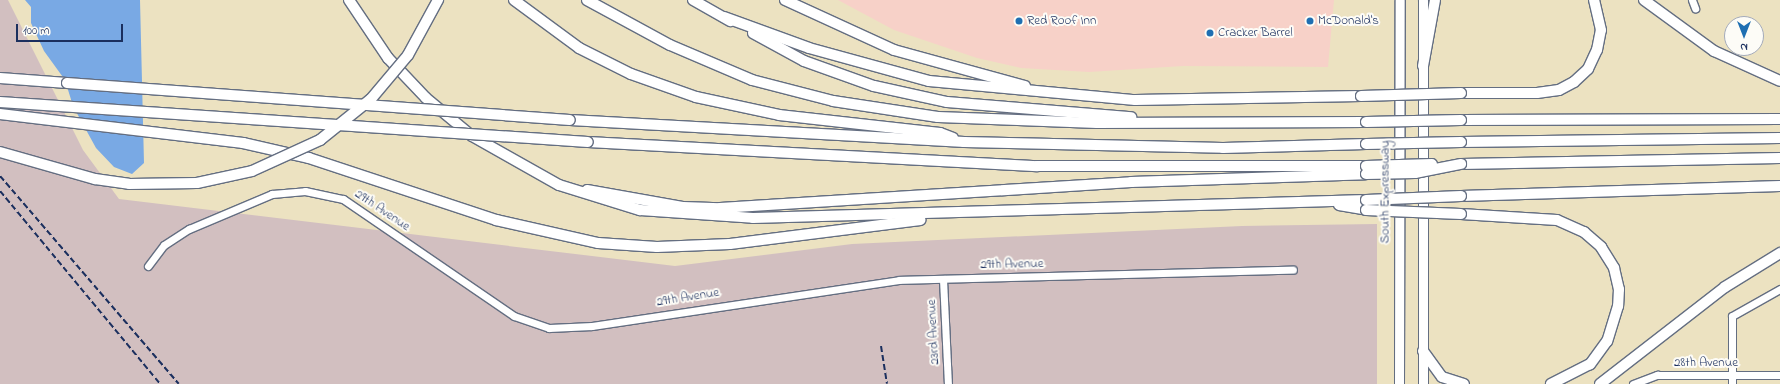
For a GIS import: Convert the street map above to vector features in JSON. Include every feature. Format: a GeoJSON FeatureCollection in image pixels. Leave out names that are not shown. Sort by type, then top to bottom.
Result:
{"type":"FeatureCollection","features":[{"type":"Feature","properties":{"kind":"highway"},"geometry":{"type":"LineString","coordinates":[[349,0],[388,58],[426,98],[472,136],[559,185],[640,210],[710,217],[1005,212],[1321,202],[1461,214],[1557,220],[1584,232],[1601,247],[1614,268],[1619,289],[1618,306],[1607,341],[1590,364],[1552,384]]}},
{"type":"Feature","properties":{"kind":"highway"},"geometry":{"type":"LineString","coordinates":[[0,152],[95,179],[129,184],[197,183],[252,171],[315,144],[371,99],[408,55],[438,0]]}},
{"type":"Feature","properties":{"kind":"highway"},"geometry":{"type":"LineString","coordinates":[[514,0],[579,48],[631,74],[696,97],[779,115],[940,133],[964,142]]}},
{"type":"Feature","properties":{"kind":"highway"},"geometry":{"type":"LineString","coordinates":[[587,0],[670,45],[752,80],[833,101],[938,117],[1097,123],[1780,119]]}},
{"type":"Feature","properties":{"kind":"highway"},"geometry":{"type":"LineString","coordinates":[[693,0],[804,61],[874,86],[947,102],[1241,123]]}},
{"type":"Feature","properties":{"kind":"highway"},"geometry":{"type":"LineString","coordinates":[[785,0],[894,50],[1054,94]]}},
{"type":"Feature","properties":{"kind":"highway"},"geometry":{"type":"LineString","coordinates":[[1423,66],[1435,0]]}},
{"type":"Feature","properties":{"kind":"highway"},"geometry":{"type":"LineString","coordinates":[[724,17],[809,48],[929,81],[1054,94],[1135,100],[1537,93],[1559,90],[1574,82],[1588,69],[1598,46],[1599,18],[1594,0]]}},
{"type":"Feature","properties":{"kind":"highway"},"geometry":{"type":"LineString","coordinates":[[1644,0],[1714,51],[1780,81]]}},
{"type":"Feature","properties":{"kind":"highway"},"geometry":{"type":"LineString","coordinates":[[0,78],[570,120],[964,142],[1224,148],[1461,142],[1780,138]]}},
{"type":"Feature","properties":{"kind":"highway"},"geometry":{"type":"LineString","coordinates":[[0,102],[588,142],[1030,166],[1366,170]]}},
{"type":"Feature","properties":{"kind":"highway"},"geometry":{"type":"LineString","coordinates":[[0,114],[243,143],[309,158],[496,220],[564,237],[627,246],[693,246],[1005,212]]}},
{"type":"Feature","properties":{"kind":"highway"},"geometry":{"type":"LineString","coordinates":[[559,185],[642,201],[720,208],[1131,182],[1461,164],[1780,158]]}},
{"type":"Feature","properties":{"kind":"highway"},"geometry":{"type":"LineString","coordinates":[[1366,205],[1461,196],[1780,186]]}},
{"type":"Feature","properties":{"kind":"highway"},"geometry":{"type":"LineString","coordinates":[[1600,384],[1719,292],[1780,253]]}},
{"type":"Feature","properties":{"kind":"highway"},"geometry":{"type":"LineString","coordinates":[[1423,351],[1442,377],[1464,384]]}},
{"type":"Feature","properties":{"kind":"main road","name":"South Expressway"},"geometry":{"type":"LineString","coordinates":[[1399,384],[1400,0]]}},
{"type":"Feature","properties":{"kind":"main road"},"geometry":{"type":"LineString","coordinates":[[1423,0],[1423,384]]}},
{"type":"Feature","properties":{"kind":"street"},"geometry":{"type":"LineString","coordinates":[[1692,0],[1695,8]]}},
{"type":"Feature","properties":{"kind":"street","name":"29th Avenue"},"geometry":{"type":"LineString","coordinates":[[148,266],[164,245],[189,229],[272,194],[305,191],[343,199],[514,316],[549,328],[592,326],[899,280],[1293,270]]}},
{"type":"Feature","properties":{"kind":"street","name":"23rd Avenue"},"geometry":{"type":"LineString","coordinates":[[943,279],[948,384]]}},
{"type":"Feature","properties":{"kind":"street"},"geometry":{"type":"LineString","coordinates":[[1732,384],[1732,316],[1780,289]]}},
{"type":"Feature","properties":{"kind":"street","name":"28th Avenue"},"geometry":{"type":"LineString","coordinates":[[1633,384],[1657,375],[1780,375]]}},
{"type":"Feature","properties":{"kind":"shaded area"},"geometry":{"type":"Polygon","coordinates":[[[0,0],[8,0],[83,150],[119,199],[675,266],[852,244],[1242,226],[1377,224],[1377,384],[0,384],[0,0]]]}},
{"type":"Feature","properties":{"kind":"shaded area"},"geometry":{"type":"Polygon","coordinates":[[[838,0],[1334,0],[1328,67],[1183,66],[1089,72],[1021,68],[977,58],[894,30],[838,0]]]}},
{"type":"Feature","properties":{"kind":"water"},"geometry":{"type":"Polygon","coordinates":[[[25,0],[140,0],[144,163],[132,174],[114,167],[96,148],[73,106],[65,80],[44,51],[31,23],[31,7],[25,0]]]}},
{"type":"Feature","properties":{"kind":"railway"},"geometry":{"type":"LineString","coordinates":[[0,176],[179,384]]}},
{"type":"Feature","properties":{"kind":"railway"},"geometry":{"type":"LineString","coordinates":[[0,191],[160,384]]}},
{"type":"Feature","properties":{"kind":"railway"},"geometry":{"type":"LineString","coordinates":[[881,346],[887,384]]}},
{"type":"Feature","properties":{"kind":"place","name":"Red Roof Inn"},"geometry":{"type":"Point","coordinates":[1019,21]}},
{"type":"Feature","properties":{"kind":"place","name":"McDonald's"},"geometry":{"type":"Point","coordinates":[1310,21]}},
{"type":"Feature","properties":{"kind":"place","name":"Cracker Barrel"},"geometry":{"type":"Point","coordinates":[1210,33]}}]}
